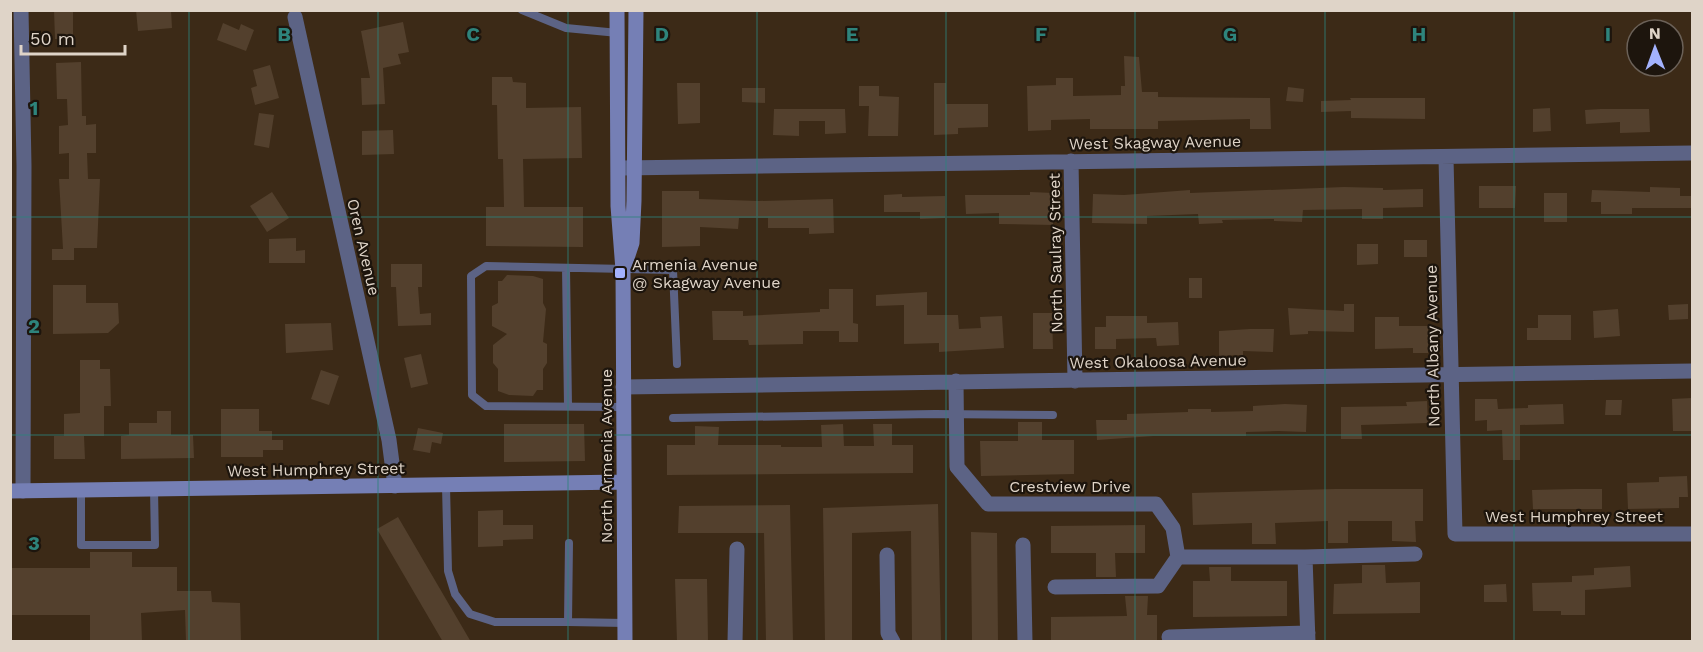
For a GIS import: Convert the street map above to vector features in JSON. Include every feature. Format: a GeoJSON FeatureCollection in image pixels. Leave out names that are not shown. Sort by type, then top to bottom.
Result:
{"type":"FeatureCollection","features":[{"type":"Feature","properties":{"kind":"main road","name":"North Armenia Avenue"},"geometry":{"type":"LineString","coordinates":[[617,10],[619,241],[623,270],[625,642]]}},
{"type":"Feature","properties":{"kind":"main road","name":"North Armenia Avenue"},"geometry":{"type":"LineString","coordinates":[[623,270],[632,243],[636,168],[636,10]]}},
{"type":"Feature","properties":{"kind":"main road","name":"West Humphrey Street"},"geometry":{"type":"LineString","coordinates":[[17,491],[623,482]]}},
{"type":"Feature","properties":{"kind":"street"},"geometry":{"type":"LineString","coordinates":[[17,491],[24,166],[21,10]]}},
{"type":"Feature","properties":{"kind":"street","name":"Oren Avenue"},"geometry":{"type":"LineString","coordinates":[[295,17],[389,440],[395,486]]}},
{"type":"Feature","properties":{"kind":"street","name":"West Skagway Avenue"},"geometry":{"type":"LineString","coordinates":[[618,168],[1692,153]]}},
{"type":"Feature","properties":{"kind":"street","name":"North Albany Avenue"},"geometry":{"type":"LineString","coordinates":[[1446,158],[1455,534]]}},
{"type":"Feature","properties":{"kind":"street","name":"North Saulray Street"},"geometry":{"type":"LineString","coordinates":[[1071,161],[1075,381]]}},
{"type":"Feature","properties":{"kind":"street","name":"West Okaloosa Avenue"},"geometry":{"type":"LineString","coordinates":[[623,387],[1692,371]]}},
{"type":"Feature","properties":{"kind":"street","name":"Crestview Drive"},"geometry":{"type":"LineString","coordinates":[[956,381],[957,467],[988,504],[1156,504],[1173,528],[1178,557]]}},
{"type":"Feature","properties":{"kind":"street","name":"West Humphrey Street"},"geometry":{"type":"LineString","coordinates":[[1455,534],[1692,534]]}},
{"type":"Feature","properties":{"kind":"street"},"geometry":{"type":"LineString","coordinates":[[1023,545],[1025,642]]}},
{"type":"Feature","properties":{"kind":"street"},"geometry":{"type":"LineString","coordinates":[[735,642],[737,549]]}},
{"type":"Feature","properties":{"kind":"street"},"geometry":{"type":"LineString","coordinates":[[1055,587],[1158,586],[1178,557],[1416,554]]}},
{"type":"Feature","properties":{"kind":"street"},"geometry":{"type":"LineString","coordinates":[[887,555],[888,633],[892,642]]}},
{"type":"Feature","properties":{"kind":"street"},"geometry":{"type":"LineString","coordinates":[[1169,637],[1308,637],[1305,557]]}},
{"type":"Feature","properties":{"kind":"lane"},"geometry":{"type":"LineString","coordinates":[[522,10],[566,28],[618,33]]}},
{"type":"Feature","properties":{"kind":"lane"},"geometry":{"type":"LineString","coordinates":[[623,407],[486,406],[472,395],[471,276],[486,266],[673,270],[676,364]]}},
{"type":"Feature","properties":{"kind":"lane"},"geometry":{"type":"LineString","coordinates":[[566,268],[568,406]]}},
{"type":"Feature","properties":{"kind":"lane"},"geometry":{"type":"LineString","coordinates":[[674,418],[1053,415]]}},
{"type":"Feature","properties":{"kind":"lane"},"geometry":{"type":"LineString","coordinates":[[446,486],[448,571],[455,594],[470,614],[495,622],[625,623]]}},
{"type":"Feature","properties":{"kind":"lane"},"geometry":{"type":"LineString","coordinates":[[81,489],[81,545],[145,545],[155,544],[154,488]]}},
{"type":"Feature","properties":{"kind":"lane"},"geometry":{"type":"LineString","coordinates":[[568,622],[569,543]]}},
{"type":"Feature","properties":{"kind":"building"},"geometry":{"type":"Polygon","coordinates":[[[54,10],[73,10],[73,39],[55,39],[54,10]]]}},
{"type":"Feature","properties":{"kind":"building"},"geometry":{"type":"Polygon","coordinates":[[[136,10],[171,10],[172,28],[138,31],[136,10]]]}},
{"type":"Feature","properties":{"kind":"building"},"geometry":{"type":"Polygon","coordinates":[[[403,22],[409,52],[398,54],[401,64],[383,68],[385,104],[362,105],[361,78],[370,78],[361,31],[403,22]]]}},
{"type":"Feature","properties":{"kind":"building"},"geometry":{"type":"Polygon","coordinates":[[[223,23],[239,30],[241,24],[254,30],[246,51],[217,40],[223,23]]]}},
{"type":"Feature","properties":{"kind":"building"},"geometry":{"type":"Polygon","coordinates":[[[1124,56],[1139,57],[1142,92],[1158,92],[1158,97],[1270,98],[1271,129],[1250,129],[1250,119],[1158,121],[1158,129],[1090,129],[1090,119],[1051,120],[1051,130],[1028,131],[1027,86],[1056,85],[1056,78],[1073,78],[1073,96],[1121,95],[1121,86],[1125,86],[1124,56]]]}},
{"type":"Feature","properties":{"kind":"building"},"geometry":{"type":"Polygon","coordinates":[[[81,62],[82,116],[86,116],[86,125],[96,124],[96,153],[87,153],[88,179],[100,179],[97,248],[74,248],[74,260],[52,260],[52,249],[63,249],[59,179],[69,179],[69,153],[59,154],[59,126],[68,125],[67,99],[57,99],[56,63],[81,62]]]}},
{"type":"Feature","properties":{"kind":"building"},"geometry":{"type":"Polygon","coordinates":[[[270,65],[279,98],[255,105],[251,88],[257,86],[253,70],[270,65]]]}},
{"type":"Feature","properties":{"kind":"building"},"geometry":{"type":"Polygon","coordinates":[[[492,77],[512,77],[513,82],[526,83],[526,108],[581,107],[582,158],[523,159],[524,207],[583,207],[583,247],[486,246],[486,207],[504,207],[503,159],[498,159],[497,105],[492,105],[492,77]]]}},
{"type":"Feature","properties":{"kind":"building"},"geometry":{"type":"Polygon","coordinates":[[[677,83],[700,83],[700,123],[678,124],[677,83]]]}},
{"type":"Feature","properties":{"kind":"building"},"geometry":{"type":"Polygon","coordinates":[[[934,83],[946,83],[946,104],[988,104],[988,127],[958,128],[958,134],[934,135],[934,83]]]}},
{"type":"Feature","properties":{"kind":"building"},"geometry":{"type":"Polygon","coordinates":[[[859,86],[879,86],[879,96],[899,97],[898,136],[868,136],[869,106],[859,106],[859,86]]]}},
{"type":"Feature","properties":{"kind":"building"},"geometry":{"type":"Polygon","coordinates":[[[1288,87],[1304,89],[1303,102],[1286,101],[1288,87]]]}},
{"type":"Feature","properties":{"kind":"building"},"geometry":{"type":"Polygon","coordinates":[[[742,88],[765,88],[765,103],[742,102],[742,88]]]}},
{"type":"Feature","properties":{"kind":"building"},"geometry":{"type":"Polygon","coordinates":[[[1350,98],[1425,98],[1425,119],[1351,118],[1351,111],[1321,112],[1321,101],[1351,100],[1350,98]]]}},
{"type":"Feature","properties":{"kind":"building"},"geometry":{"type":"Polygon","coordinates":[[[1550,108],[1551,131],[1533,132],[1533,109],[1550,108]]]}},
{"type":"Feature","properties":{"kind":"building"},"geometry":{"type":"Polygon","coordinates":[[[774,109],[845,109],[846,133],[825,134],[825,121],[799,121],[799,136],[773,135],[774,109]]]}},
{"type":"Feature","properties":{"kind":"building"},"geometry":{"type":"Polygon","coordinates":[[[1649,109],[1650,132],[1620,133],[1620,122],[1586,124],[1585,110],[1649,109]]]}},
{"type":"Feature","properties":{"kind":"building"},"geometry":{"type":"Polygon","coordinates":[[[259,113],[274,115],[269,148],[254,145],[259,113]]]}},
{"type":"Feature","properties":{"kind":"building"},"geometry":{"type":"Polygon","coordinates":[[[393,130],[394,154],[362,155],[362,131],[393,130]]]}},
{"type":"Feature","properties":{"kind":"building"},"geometry":{"type":"Polygon","coordinates":[[[1479,186],[1516,186],[1515,208],[1479,208],[1479,186]]]}},
{"type":"Feature","properties":{"kind":"building"},"geometry":{"type":"Polygon","coordinates":[[[1344,187],[1383,188],[1383,190],[1423,189],[1423,207],[1383,208],[1383,219],[1362,219],[1362,209],[1303,210],[1302,222],[1274,221],[1274,219],[1222,220],[1223,223],[1199,224],[1198,214],[1147,216],[1147,224],[1092,223],[1093,194],[1124,195],[1190,190],[1190,193],[1344,187]]]}},
{"type":"Feature","properties":{"kind":"building"},"geometry":{"type":"Polygon","coordinates":[[[1650,187],[1680,188],[1680,196],[1692,196],[1692,208],[1632,208],[1632,214],[1601,214],[1601,202],[1591,202],[1592,190],[1650,192],[1650,187]]]}},
{"type":"Feature","properties":{"kind":"building"},"geometry":{"type":"Polygon","coordinates":[[[662,191],[699,191],[699,199],[758,201],[833,199],[834,233],[809,234],[809,228],[768,228],[768,218],[739,218],[738,229],[700,227],[700,246],[662,247],[662,191]]]}},
{"type":"Feature","properties":{"kind":"building"},"geometry":{"type":"Polygon","coordinates":[[[272,192],[289,218],[267,232],[250,206],[272,192]]]}},
{"type":"Feature","properties":{"kind":"building"},"geometry":{"type":"Polygon","coordinates":[[[1030,192],[1054,193],[1053,225],[999,224],[999,213],[966,214],[965,195],[1030,195],[1030,192]]]}},
{"type":"Feature","properties":{"kind":"building"},"geometry":{"type":"Polygon","coordinates":[[[1544,193],[1567,193],[1567,222],[1544,222],[1544,193]]]}},
{"type":"Feature","properties":{"kind":"building"},"geometry":{"type":"Polygon","coordinates":[[[902,194],[902,197],[945,196],[945,218],[920,219],[920,212],[884,212],[884,195],[902,194]]]}},
{"type":"Feature","properties":{"kind":"building"},"geometry":{"type":"Polygon","coordinates":[[[296,238],[296,251],[305,250],[305,263],[269,263],[269,239],[296,238]]]}},
{"type":"Feature","properties":{"kind":"building"},"geometry":{"type":"Polygon","coordinates":[[[1404,240],[1427,240],[1427,257],[1404,257],[1404,240]]]}},
{"type":"Feature","properties":{"kind":"building"},"geometry":{"type":"Polygon","coordinates":[[[1357,244],[1378,244],[1378,264],[1357,265],[1357,244]]]}},
{"type":"Feature","properties":{"kind":"building"},"geometry":{"type":"Polygon","coordinates":[[[391,264],[422,264],[422,287],[418,287],[420,314],[431,313],[431,325],[398,326],[396,287],[391,287],[391,264]]]}},
{"type":"Feature","properties":{"kind":"building"},"geometry":{"type":"Polygon","coordinates":[[[507,275],[533,276],[543,279],[543,303],[546,309],[543,342],[547,344],[547,363],[543,369],[543,390],[537,390],[533,396],[509,395],[498,391],[498,369],[493,363],[493,345],[507,334],[492,326],[492,306],[498,303],[498,281],[502,281],[507,275]]]}},
{"type":"Feature","properties":{"kind":"building"},"geometry":{"type":"Polygon","coordinates":[[[1189,278],[1202,278],[1202,298],[1189,298],[1189,278]]]}},
{"type":"Feature","properties":{"kind":"building"},"geometry":{"type":"Polygon","coordinates":[[[53,285],[86,285],[86,303],[118,303],[119,323],[108,333],[53,334],[53,285]]]}},
{"type":"Feature","properties":{"kind":"building"},"geometry":{"type":"Polygon","coordinates":[[[829,289],[853,289],[853,323],[858,324],[858,342],[839,342],[839,331],[803,331],[803,344],[749,345],[748,340],[713,340],[712,311],[743,311],[743,316],[820,312],[820,309],[829,309],[829,289]]]}},
{"type":"Feature","properties":{"kind":"building"},"geometry":{"type":"Polygon","coordinates":[[[927,292],[927,315],[958,315],[959,329],[981,328],[980,317],[1002,316],[1004,348],[939,352],[939,343],[904,344],[904,305],[876,306],[876,295],[927,292]]]}},
{"type":"Feature","properties":{"kind":"building"},"geometry":{"type":"Polygon","coordinates":[[[1344,304],[1354,304],[1354,332],[1308,331],[1308,334],[1290,335],[1288,308],[1344,311],[1344,304]]]}},
{"type":"Feature","properties":{"kind":"building"},"geometry":{"type":"Polygon","coordinates":[[[1688,304],[1688,319],[1669,320],[1668,305],[1688,304]]]}},
{"type":"Feature","properties":{"kind":"building"},"geometry":{"type":"Polygon","coordinates":[[[1618,309],[1620,336],[1594,338],[1593,311],[1618,309]]]}},
{"type":"Feature","properties":{"kind":"building"},"geometry":{"type":"Polygon","coordinates":[[[1033,313],[1052,313],[1053,349],[1033,349],[1033,313]]]}},
{"type":"Feature","properties":{"kind":"building"},"geometry":{"type":"Polygon","coordinates":[[[1538,315],[1571,315],[1571,340],[1527,340],[1527,328],[1538,328],[1538,315]]]}},
{"type":"Feature","properties":{"kind":"building"},"geometry":{"type":"Polygon","coordinates":[[[1106,316],[1147,316],[1147,323],[1178,322],[1179,345],[1157,346],[1156,338],[1116,339],[1116,349],[1095,349],[1095,327],[1106,327],[1106,316]]]}},
{"type":"Feature","properties":{"kind":"building"},"geometry":{"type":"Polygon","coordinates":[[[1375,317],[1399,317],[1399,326],[1428,326],[1428,353],[1413,353],[1413,348],[1375,349],[1375,317]]]}},
{"type":"Feature","properties":{"kind":"building"},"geometry":{"type":"Polygon","coordinates":[[[331,323],[333,350],[286,353],[285,324],[331,323]]]}},
{"type":"Feature","properties":{"kind":"building"},"geometry":{"type":"Polygon","coordinates":[[[1274,329],[1273,352],[1243,351],[1243,355],[1219,356],[1219,331],[1274,329]]]}},
{"type":"Feature","properties":{"kind":"building"},"geometry":{"type":"Polygon","coordinates":[[[421,354],[428,384],[411,388],[404,358],[421,354]]]}},
{"type":"Feature","properties":{"kind":"building"},"geometry":{"type":"Polygon","coordinates":[[[80,360],[100,360],[100,369],[110,369],[111,406],[104,406],[104,436],[84,436],[85,459],[54,459],[54,436],[64,436],[64,414],[80,413],[80,360]]]}},
{"type":"Feature","properties":{"kind":"building"},"geometry":{"type":"Polygon","coordinates":[[[321,370],[339,376],[329,405],[311,399],[321,370]]]}},
{"type":"Feature","properties":{"kind":"building"},"geometry":{"type":"Polygon","coordinates":[[[1692,398],[1692,431],[1673,431],[1672,399],[1692,398]]]}},
{"type":"Feature","properties":{"kind":"building"},"geometry":{"type":"Polygon","coordinates":[[[1475,399],[1497,399],[1498,409],[1563,404],[1564,424],[1520,425],[1520,460],[1503,460],[1502,430],[1487,431],[1487,420],[1475,421],[1475,399]]]}},
{"type":"Feature","properties":{"kind":"building"},"geometry":{"type":"Polygon","coordinates":[[[1606,400],[1622,400],[1621,415],[1605,415],[1606,400]]]}},
{"type":"Feature","properties":{"kind":"building"},"geometry":{"type":"Polygon","coordinates":[[[1427,401],[1428,423],[1361,425],[1362,439],[1341,439],[1341,407],[1407,406],[1406,402],[1427,401]]]}},
{"type":"Feature","properties":{"kind":"building"},"geometry":{"type":"Polygon","coordinates":[[[1307,405],[1306,432],[1246,432],[1246,436],[1154,436],[1097,440],[1096,420],[1127,420],[1127,414],[1188,412],[1188,409],[1211,409],[1211,412],[1253,411],[1253,406],[1307,405]]]}},
{"type":"Feature","properties":{"kind":"building"},"geometry":{"type":"Polygon","coordinates":[[[221,409],[259,409],[259,431],[272,431],[272,440],[283,440],[283,450],[263,450],[263,457],[221,457],[221,409]]]}},
{"type":"Feature","properties":{"kind":"building"},"geometry":{"type":"Polygon","coordinates":[[[157,411],[171,411],[171,435],[193,435],[194,458],[121,459],[121,436],[129,435],[129,423],[157,423],[157,411]]]}},
{"type":"Feature","properties":{"kind":"building"},"geometry":{"type":"Polygon","coordinates":[[[1018,422],[1042,422],[1042,440],[1074,440],[1074,474],[981,476],[980,441],[1018,441],[1018,422]]]}},
{"type":"Feature","properties":{"kind":"building"},"geometry":{"type":"Polygon","coordinates":[[[504,424],[584,424],[585,461],[504,462],[504,424]]]}},
{"type":"Feature","properties":{"kind":"building"},"geometry":{"type":"Polygon","coordinates":[[[843,424],[844,446],[874,446],[873,424],[892,424],[892,445],[913,445],[913,473],[667,475],[667,445],[695,445],[695,426],[719,427],[718,445],[822,447],[821,425],[843,424]]]}},
{"type":"Feature","properties":{"kind":"building"},"geometry":{"type":"Polygon","coordinates":[[[418,428],[443,433],[441,444],[432,442],[430,453],[413,450],[418,428]]]}},
{"type":"Feature","properties":{"kind":"building"},"geometry":{"type":"Polygon","coordinates":[[[1687,476],[1688,497],[1679,497],[1679,508],[1628,509],[1627,483],[1659,482],[1659,477],[1687,476]]]}},
{"type":"Feature","properties":{"kind":"building"},"geometry":{"type":"Polygon","coordinates":[[[1423,489],[1423,521],[1415,521],[1416,542],[1392,541],[1392,521],[1348,521],[1348,543],[1328,543],[1328,521],[1275,523],[1276,544],[1252,544],[1252,523],[1193,525],[1192,493],[1423,489]]]}},
{"type":"Feature","properties":{"kind":"building"},"geometry":{"type":"Polygon","coordinates":[[[1602,489],[1602,509],[1533,509],[1532,490],[1602,489]]]}},
{"type":"Feature","properties":{"kind":"building"},"geometry":{"type":"Polygon","coordinates":[[[938,504],[941,641],[912,641],[911,531],[852,533],[852,642],[825,642],[823,508],[938,504]]]}},
{"type":"Feature","properties":{"kind":"building"},"geometry":{"type":"Polygon","coordinates":[[[790,505],[793,642],[766,642],[764,533],[678,533],[679,506],[790,505]]]}},
{"type":"Feature","properties":{"kind":"building"},"geometry":{"type":"Polygon","coordinates":[[[503,510],[503,525],[533,525],[533,539],[503,540],[503,546],[478,547],[478,511],[503,510]]]}},
{"type":"Feature","properties":{"kind":"building"},"geometry":{"type":"Polygon","coordinates":[[[398,517],[471,642],[443,642],[377,529],[398,517]]]}},
{"type":"Feature","properties":{"kind":"building"},"geometry":{"type":"Polygon","coordinates":[[[1145,525],[1145,553],[1115,553],[1116,577],[1096,577],[1096,553],[1051,553],[1051,526],[1145,525]]]}},
{"type":"Feature","properties":{"kind":"building"},"geometry":{"type":"Polygon","coordinates":[[[971,532],[997,533],[998,642],[972,642],[971,532]]]}},
{"type":"Feature","properties":{"kind":"building"},"geometry":{"type":"Polygon","coordinates":[[[90,552],[132,552],[132,567],[177,567],[177,591],[211,591],[212,602],[240,603],[241,642],[186,642],[185,610],[141,613],[142,642],[90,642],[90,615],[10,615],[10,568],[90,568],[90,552]]]}},
{"type":"Feature","properties":{"kind":"building"},"geometry":{"type":"Polygon","coordinates":[[[1362,565],[1385,565],[1386,583],[1420,582],[1420,613],[1333,614],[1334,584],[1362,583],[1362,565]]]}},
{"type":"Feature","properties":{"kind":"building"},"geometry":{"type":"Polygon","coordinates":[[[1630,566],[1631,587],[1585,590],[1585,615],[1561,615],[1561,611],[1533,611],[1532,583],[1572,582],[1572,576],[1594,575],[1594,568],[1630,566]]]}},
{"type":"Feature","properties":{"kind":"building"},"geometry":{"type":"Polygon","coordinates":[[[1209,567],[1231,567],[1231,581],[1287,581],[1287,616],[1193,617],[1193,581],[1210,581],[1209,567]]]}},
{"type":"Feature","properties":{"kind":"building"},"geometry":{"type":"Polygon","coordinates":[[[675,579],[707,579],[708,642],[677,642],[675,579]]]}},
{"type":"Feature","properties":{"kind":"building"},"geometry":{"type":"Polygon","coordinates":[[[1506,584],[1507,602],[1484,602],[1484,585],[1506,584]]]}},
{"type":"Feature","properties":{"kind":"building"},"geometry":{"type":"Polygon","coordinates":[[[1125,596],[1148,596],[1147,615],[1157,615],[1157,642],[1051,642],[1051,617],[1127,616],[1125,596]]]}},
{"type":"Feature","properties":{"kind":"place","name":"Armenia Avenue @ Skagway Avenue"},"geometry":{"type":"Point","coordinates":[620,273]}}]}
